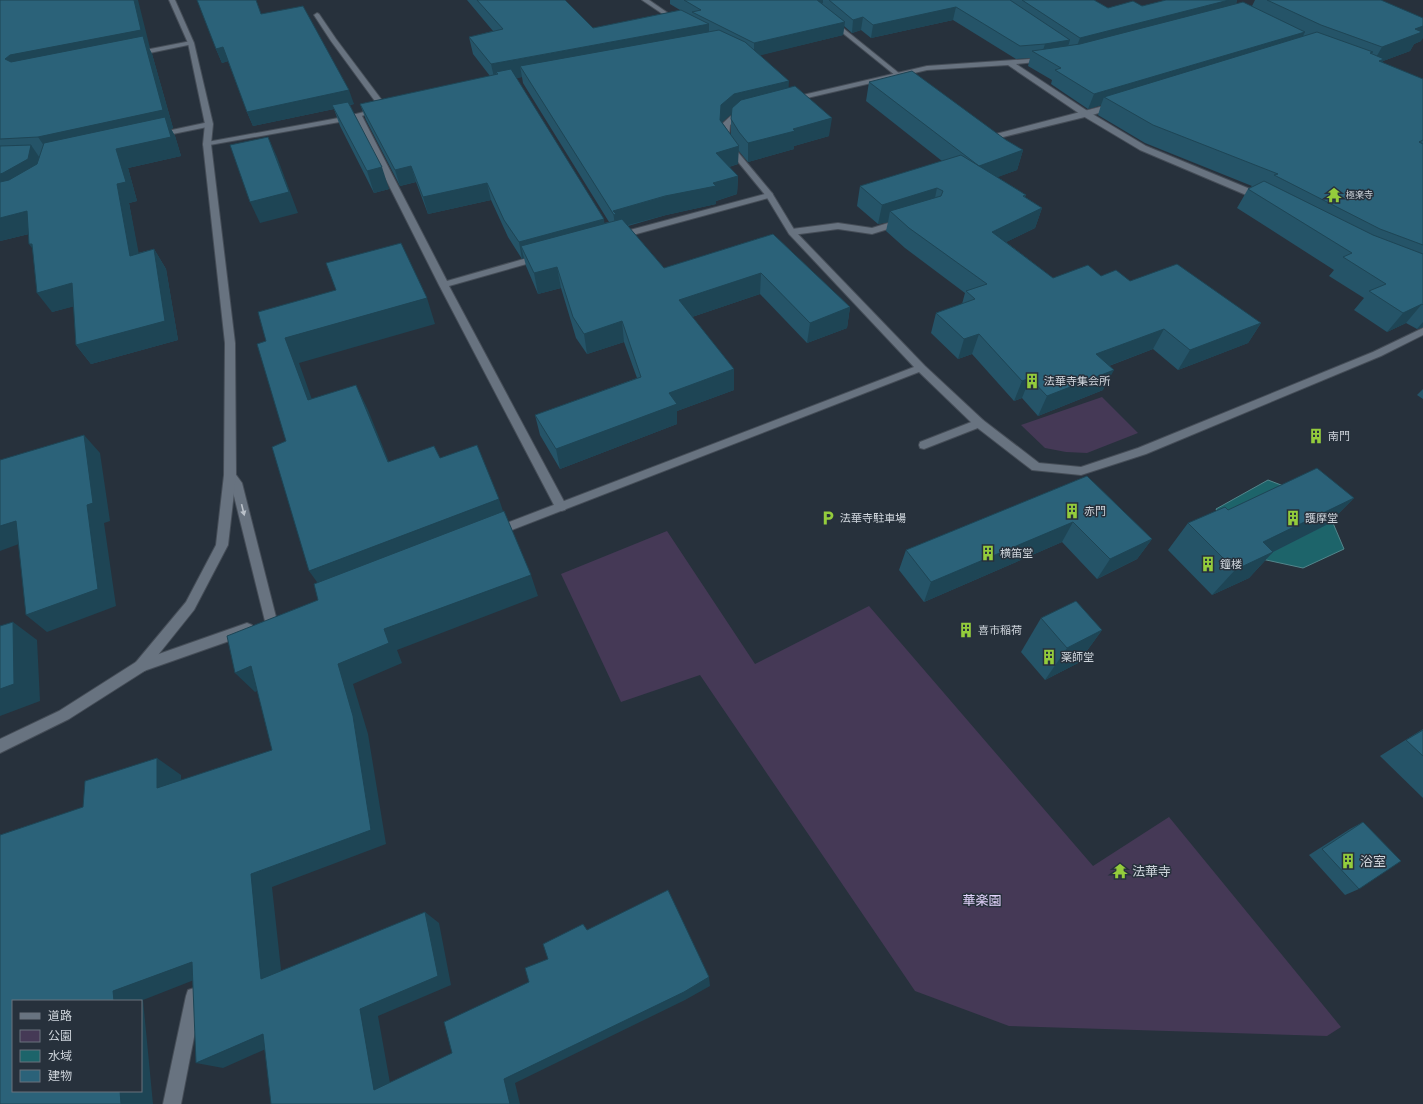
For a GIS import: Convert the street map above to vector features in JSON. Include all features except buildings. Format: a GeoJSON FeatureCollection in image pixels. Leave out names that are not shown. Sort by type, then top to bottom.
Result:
{"type":"FeatureCollection","features":[{"type":"Feature","properties":{"kind":"street"},"geometry":{"type":"LineString","coordinates":[[141,666],[190,606],[222,545],[230,474],[230,342],[207,144],[209,124],[191,43],[172,0]]}},
{"type":"Feature","properties":{"kind":"street"},"geometry":{"type":"LineString","coordinates":[[645,0],[686,26]]}},
{"type":"Feature","properties":{"kind":"street"},"geometry":{"type":"LineString","coordinates":[[207,144],[358,116],[388,108],[333,40],[317,15]]}},
{"type":"Feature","properties":{"kind":"street"},"geometry":{"type":"LineString","coordinates":[[826,17],[898,75]]}},
{"type":"Feature","properties":{"kind":"street"},"geometry":{"type":"LineString","coordinates":[[129,56],[191,43]]}},
{"type":"Feature","properties":{"kind":"street"},"geometry":{"type":"LineString","coordinates":[[783,102],[795,96],[927,68],[1010,63],[1054,58]]}},
{"type":"Feature","properties":{"kind":"street"},"geometry":{"type":"LineString","coordinates":[[1010,63],[1086,114],[1143,148],[1247,191],[1268,202]]}},
{"type":"Feature","properties":{"kind":"street"},"geometry":{"type":"LineString","coordinates":[[995,137],[1123,103]]}},
{"type":"Feature","properties":{"kind":"street"},"geometry":{"type":"LineString","coordinates":[[754,110],[737,115],[726,124],[725,137],[734,152],[769,195],[792,232],[921,368],[979,423],[1036,467],[1081,471],[1142,451],[1377,354],[1423,331]]}},
{"type":"Feature","properties":{"kind":"street"},"geometry":{"type":"LineString","coordinates":[[358,116],[561,507]]}},
{"type":"Feature","properties":{"kind":"street"},"geometry":{"type":"LineString","coordinates":[[148,137],[209,124]]}},
{"type":"Feature","properties":{"kind":"street"},"geometry":{"type":"LineString","coordinates":[[608,231],[612,237],[769,195]]}},
{"type":"Feature","properties":{"kind":"street"},"geometry":{"type":"LineString","coordinates":[[792,232],[838,226],[872,231],[910,219]]}},
{"type":"Feature","properties":{"kind":"street"},"geometry":{"type":"LineString","coordinates":[[444,284],[551,254]]}},
{"type":"Feature","properties":{"kind":"street"},"geometry":{"type":"LineString","coordinates":[[487,536],[921,368]]}},
{"type":"Feature","properties":{"kind":"street"},"geometry":{"type":"LineString","coordinates":[[924,445],[979,423]]}},
{"type":"Feature","properties":{"kind":"street"},"geometry":{"type":"LineString","coordinates":[[230,474],[236,483],[271,621]]}},
{"type":"Feature","properties":{"kind":"street"},"geometry":{"type":"LineString","coordinates":[[0,746],[64,714],[141,666],[284,616]]}},
{"type":"Feature","properties":{"kind":"street"},"geometry":{"type":"LineString","coordinates":[[172,1104],[194,996]]}},
{"type":"Feature","properties":{"kind":"green space"},"geometry":{"type":"Polygon","coordinates":[[[1102,397],[1138,433],[1087,453],[1066,452],[1045,448],[1021,425],[1102,397]]]}},
{"type":"Feature","properties":{"kind":"green space","name":"華楽園"},"geometry":{"type":"Polygon","coordinates":[[[667,531],[755,664],[869,606],[1093,866],[1169,817],[1341,1027],[1327,1036],[1009,1026],[915,991],[700,675],[621,702],[561,574],[667,531]]]}},
{"type":"Feature","properties":{"kind":"water"},"geometry":{"type":"Polygon","coordinates":[[[1268,480],[1302,493],[1330,516],[1344,549],[1303,568],[1248,556],[1227,534],[1216,509],[1268,480]]]}},
{"type":"Feature","properties":{"kind":"place","name":"極楽寺"},"geometry":{"type":"Point","coordinates":[1334,195]}},
{"type":"Feature","properties":{"kind":"place","name":"法華寺集会所"},"geometry":{"type":"Point","coordinates":[1032,381]}},
{"type":"Feature","properties":{"kind":"place","name":"南門"},"geometry":{"type":"Point","coordinates":[1316,436]}},
{"type":"Feature","properties":{"kind":"place","name":"赤門"},"geometry":{"type":"Point","coordinates":[1072,511]}},
{"type":"Feature","properties":{"kind":"place","name":"法華寺駐車場"},"geometry":{"type":"Point","coordinates":[828,518]}},
{"type":"Feature","properties":{"kind":"place","name":"護摩堂"},"geometry":{"type":"Point","coordinates":[1293,518]}},
{"type":"Feature","properties":{"kind":"place","name":"横笛堂"},"geometry":{"type":"Point","coordinates":[988,553]}},
{"type":"Feature","properties":{"kind":"place","name":"鐘楼"},"geometry":{"type":"Point","coordinates":[1208,564]}},
{"type":"Feature","properties":{"kind":"place","name":"喜市稲荷"},"geometry":{"type":"Point","coordinates":[966,630]}},
{"type":"Feature","properties":{"kind":"place","name":"薬師堂"},"geometry":{"type":"Point","coordinates":[1049,657]}},
{"type":"Feature","properties":{"kind":"place","name":"浴室"},"geometry":{"type":"Point","coordinates":[1348,861]}},
{"type":"Feature","properties":{"kind":"place","name":"法華寺"},"geometry":{"type":"Point","coordinates":[1120,871]}}]}
